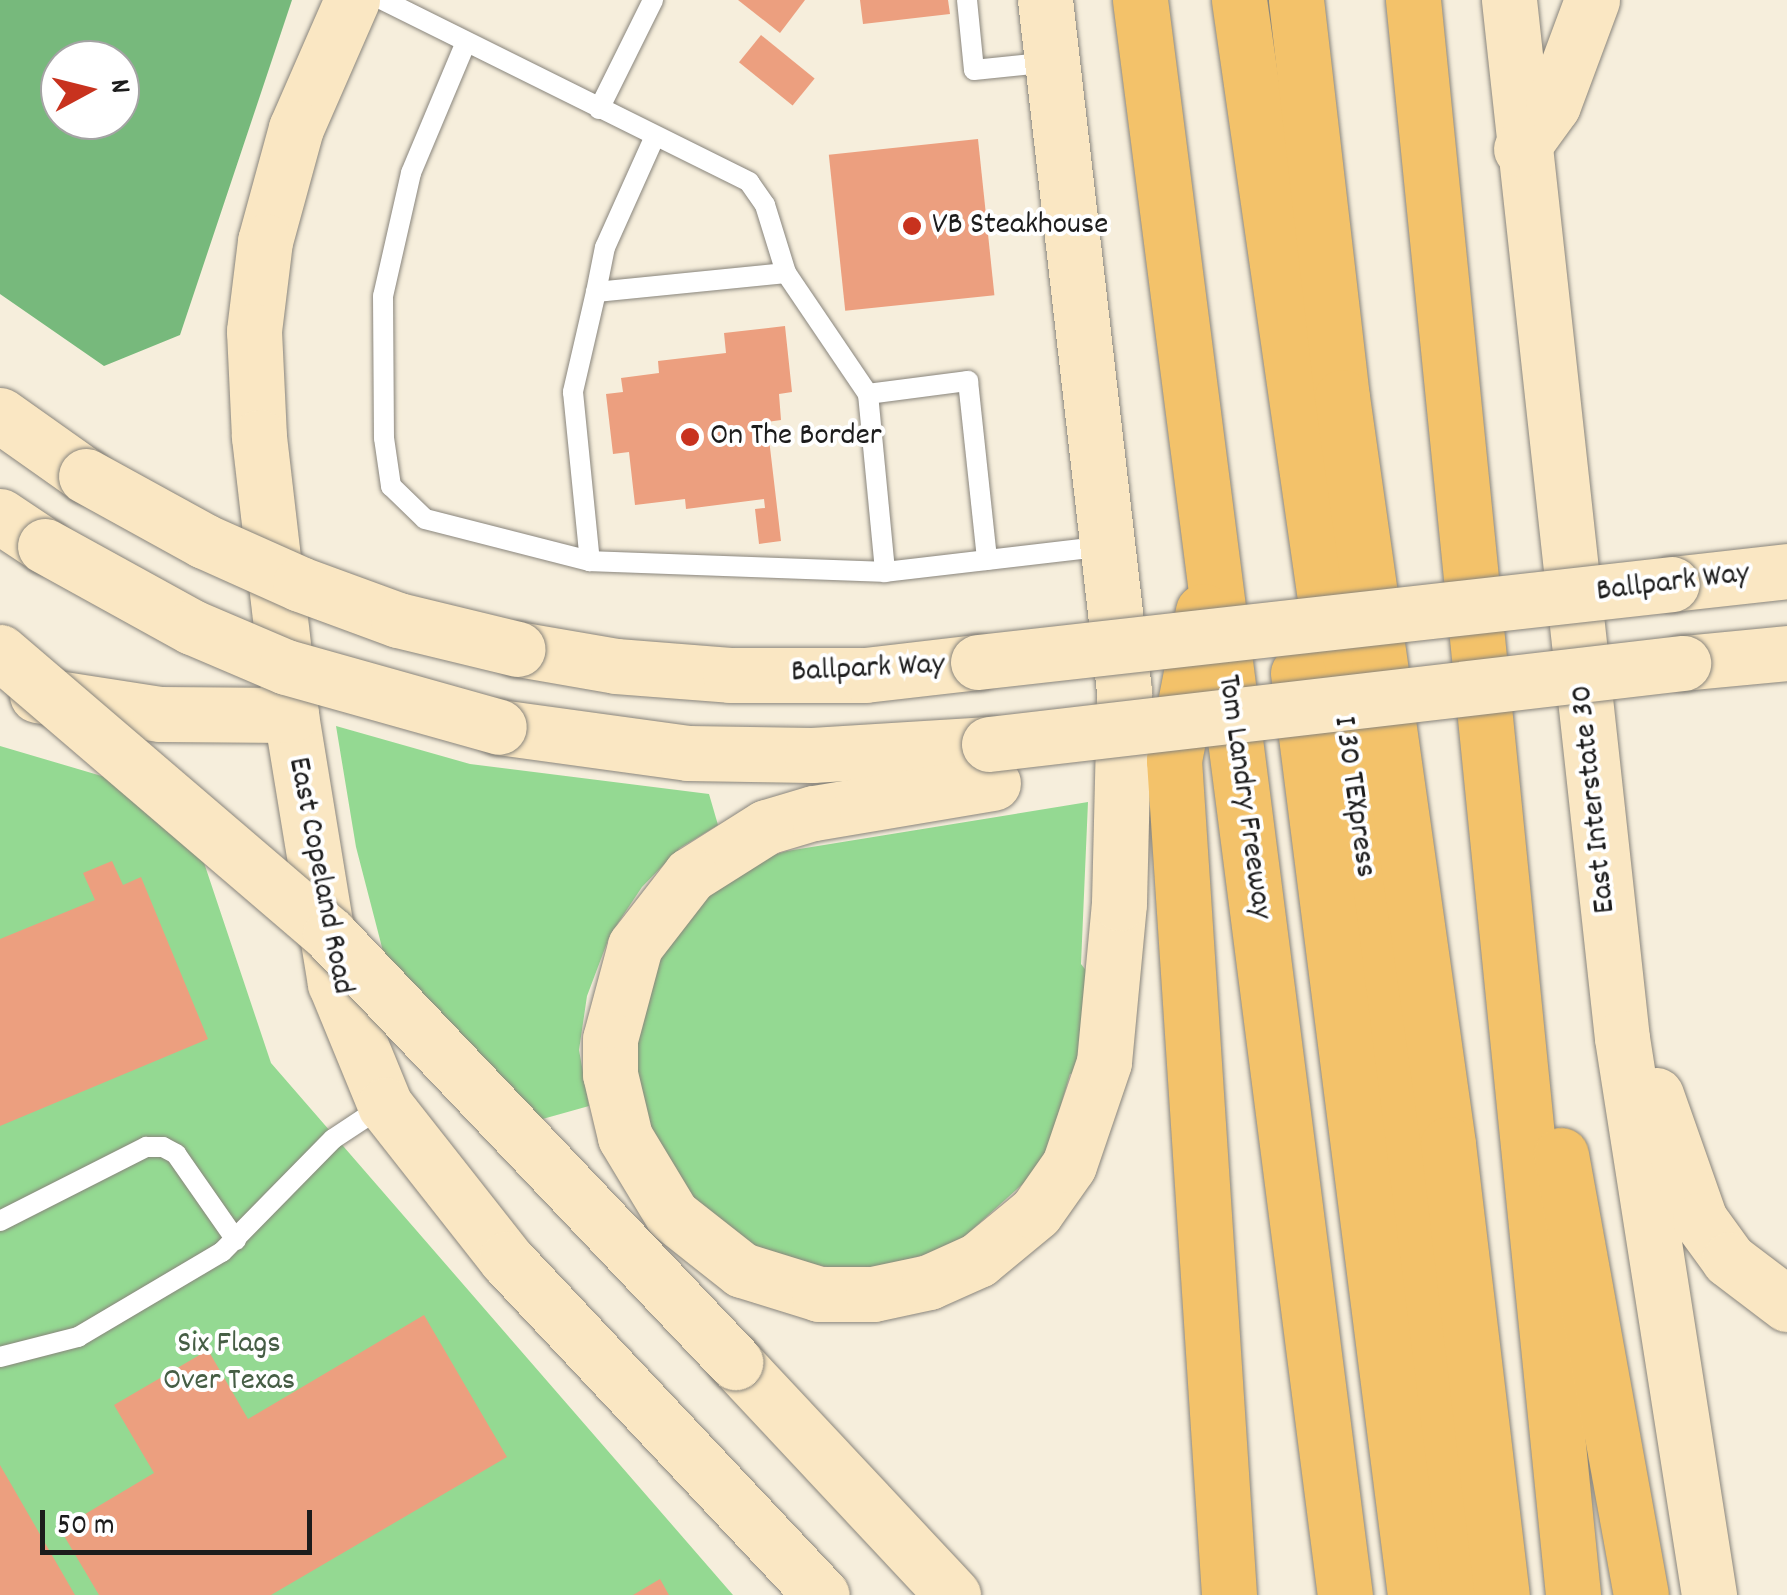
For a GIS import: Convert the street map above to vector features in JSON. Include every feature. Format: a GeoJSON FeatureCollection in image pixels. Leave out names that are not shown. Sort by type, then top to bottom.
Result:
{"type":"FeatureCollection","features":[{"type":"Feature","properties":{"kind":"highway","name":"Tom Landry Freeway"},"geometry":{"type":"LineString","coordinates":[[1140,0],[1345,1595]]}},
{"type":"Feature","properties":{"kind":"highway"},"geometry":{"type":"LineString","coordinates":[[1214,0],[1414,1595]]}},
{"type":"Feature","properties":{"kind":"highway","name":"I 30 TEXpress"},"geometry":{"type":"LineString","coordinates":[[1240,0],[1358,829],[1456,1595]]}},
{"type":"Feature","properties":{"kind":"highway","name":"I 30 TEXpress"},"geometry":{"type":"LineString","coordinates":[[1296,0],[1342,397],[1448,1144],[1502,1595]]}},
{"type":"Feature","properties":{"kind":"highway"},"geometry":{"type":"LineString","coordinates":[[1413,0],[1574,1595]]}},
{"type":"Feature","properties":{"kind":"highway"},"geometry":{"type":"LineString","coordinates":[[1212,568],[1174,760],[1229,1595]]}},
{"type":"Feature","properties":{"kind":"highway"},"geometry":{"type":"LineString","coordinates":[[1515,1034],[1554,1118],[1641,1595]]}},
{"type":"Feature","properties":{"kind":"highway"},"geometry":{"type":"LineString","coordinates":[[1318,1370],[1332,1595]]}},
{"type":"Feature","properties":{"kind":"main road","name":"East Copeland Road"},"geometry":{"type":"LineString","coordinates":[[352,0],[296,128],[256,302],[254,381],[291,716],[332,966],[384,1105],[506,1260],[822,1595]]}},
{"type":"Feature","properties":{"kind":"main road"},"geometry":{"type":"LineString","coordinates":[[1046,0],[1109,546],[1126,729],[1120,903],[1104,1062],[1069,1165],[1036,1212],[1000,1246],[928,1282],[873,1294],[818,1294],[742,1270],[672,1215],[625,1137],[610,1074],[610,1039],[635,946],[690,875],[766,828],[991,764],[1353,702],[1787,653]]}},
{"type":"Feature","properties":{"kind":"main road","name":"East Interstate 30"},"geometry":{"type":"LineString","coordinates":[[1509,0],[1521,149],[1622,1038],[1710,1595]]}},
{"type":"Feature","properties":{"kind":"main road"},"geometry":{"type":"LineString","coordinates":[[1521,149],[1554,105],[1592,0]]}},
{"type":"Feature","properties":{"kind":"main road","name":"Ballpark Way"},"geometry":{"type":"LineString","coordinates":[[0,415],[86,476],[204,541],[300,584],[398,620],[616,666],[730,675],[865,675],[1787,571]]}},
{"type":"Feature","properties":{"kind":"main road"},"geometry":{"type":"LineString","coordinates":[[0,516],[45,546],[192,627],[286,667],[500,727],[688,753],[991,764]]}},
{"type":"Feature","properties":{"kind":"main road"},"geometry":{"type":"LineString","coordinates":[[0,652],[317,924],[953,1595]]}},
{"type":"Feature","properties":{"kind":"main road"},"geometry":{"type":"LineString","coordinates":[[0,688],[112,710],[291,716]]}},
{"type":"Feature","properties":{"kind":"main road"},"geometry":{"type":"LineString","coordinates":[[1622,1038],[1646,1066],[1700,1220],[1729,1260],[1787,1304]]}},
{"type":"Feature","properties":{"kind":"lane"},"geometry":{"type":"LineString","coordinates":[[383,0],[749,182],[764,205],[786,273],[868,394],[885,572]]}},
{"type":"Feature","properties":{"kind":"lane"},"geometry":{"type":"LineString","coordinates":[[599,109],[654,0]]}},
{"type":"Feature","properties":{"kind":"lane"},"geometry":{"type":"LineString","coordinates":[[968,0],[974,70],[1053,62]]}},
{"type":"Feature","properties":{"kind":"lane"},"geometry":{"type":"LineString","coordinates":[[466,42],[410,172],[382,296],[384,438],[391,486],[425,520],[590,561],[885,572],[1109,546]]}},
{"type":"Feature","properties":{"kind":"lane"},"geometry":{"type":"LineString","coordinates":[[590,561],[573,392],[606,247],[655,136]]}},
{"type":"Feature","properties":{"kind":"lane"},"geometry":{"type":"LineString","coordinates":[[596,292],[786,273]]}},
{"type":"Feature","properties":{"kind":"lane"},"geometry":{"type":"LineString","coordinates":[[868,394],[968,381],[987,560]]}},
{"type":"Feature","properties":{"kind":"lane"},"geometry":{"type":"LineString","coordinates":[[0,1357],[78,1337],[236,1240],[333,1139],[384,1105]]}},
{"type":"Feature","properties":{"kind":"lane"},"geometry":{"type":"LineString","coordinates":[[0,1221],[146,1147],[163,1147],[176,1154],[236,1240]]}},
{"type":"Feature","properties":{"kind":"green space"},"geometry":{"type":"Polygon","coordinates":[[[0,0],[292,0],[180,335],[104,366],[0,294],[0,0]]]}},
{"type":"Feature","properties":{"kind":"green space"},"geometry":{"type":"Polygon","coordinates":[[[336,726],[470,764],[709,794],[718,825],[680,848],[642,887],[610,935],[587,996],[579,1050],[589,1106],[539,1120],[385,959],[356,847],[336,726]]]}},
{"type":"Feature","properties":{"kind":"green space","name":"Six Flags Over Texas"},"geometry":{"type":"Polygon","coordinates":[[[0,746],[183,800],[271,1063],[733,1595],[0,1595],[0,746]]]}},
{"type":"Feature","properties":{"kind":"green space"},"geometry":{"type":"Polygon","coordinates":[[[1088,802],[1081,964],[1088,973],[1080,1072],[1070,1074],[1049,1146],[1027,1180],[954,1246],[862,1273],[776,1258],[707,1217],[654,1148],[634,1059],[653,965],[715,885],[752,861],[787,851],[1088,802]]]}},
{"type":"Feature","properties":{"kind":"building"},"geometry":{"type":"Polygon","coordinates":[[[738,0],[805,0],[780,33],[738,0]]]}},
{"type":"Feature","properties":{"kind":"building"},"geometry":{"type":"Polygon","coordinates":[[[860,0],[948,0],[950,14],[863,24],[860,0]]]}},
{"type":"Feature","properties":{"kind":"building"},"geometry":{"type":"Polygon","coordinates":[[[761,35],[815,78],[793,106],[739,62],[761,35]]]}},
{"type":"Feature","properties":{"kind":"building","name":"VB Steakhouse"},"geometry":{"type":"Polygon","coordinates":[[[978,139],[994,295],[845,311],[829,155],[978,139]]]}},
{"type":"Feature","properties":{"kind":"building","name":"On The Border"},"geometry":{"type":"Polygon","coordinates":[[[785,326],[792,392],[779,394],[781,420],[767,422],[781,541],[759,544],[755,509],[765,508],[764,499],[686,509],[685,499],[635,505],[629,452],[613,454],[606,394],[623,392],[621,378],[659,373],[658,361],[726,353],[724,333],[785,326]]]}},
{"type":"Feature","properties":{"kind":"building"},"geometry":{"type":"Polygon","coordinates":[[[112,861],[123,885],[141,877],[208,1039],[0,1126],[0,939],[95,900],[83,873],[112,861]]]}},
{"type":"Feature","properties":{"kind":"building"},"geometry":{"type":"Polygon","coordinates":[[[424,1315],[507,1457],[271,1595],[99,1595],[60,1529],[154,1473],[114,1405],[208,1350],[248,1419],[424,1315]]]}},
{"type":"Feature","properties":{"kind":"building"},"geometry":{"type":"Polygon","coordinates":[[[0,1465],[75,1595],[0,1595],[0,1465]]]}},
{"type":"Feature","properties":{"kind":"building"},"geometry":{"type":"Polygon","coordinates":[[[660,1579],[669,1595],[633,1595],[660,1579]]]}},
{"type":"Feature","properties":{"kind":"place","name":"VB Steakhouse"},"geometry":{"type":"Point","coordinates":[912,226]}},
{"type":"Feature","properties":{"kind":"place","name":"On The Border"},"geometry":{"type":"Point","coordinates":[690,437]}}]}
